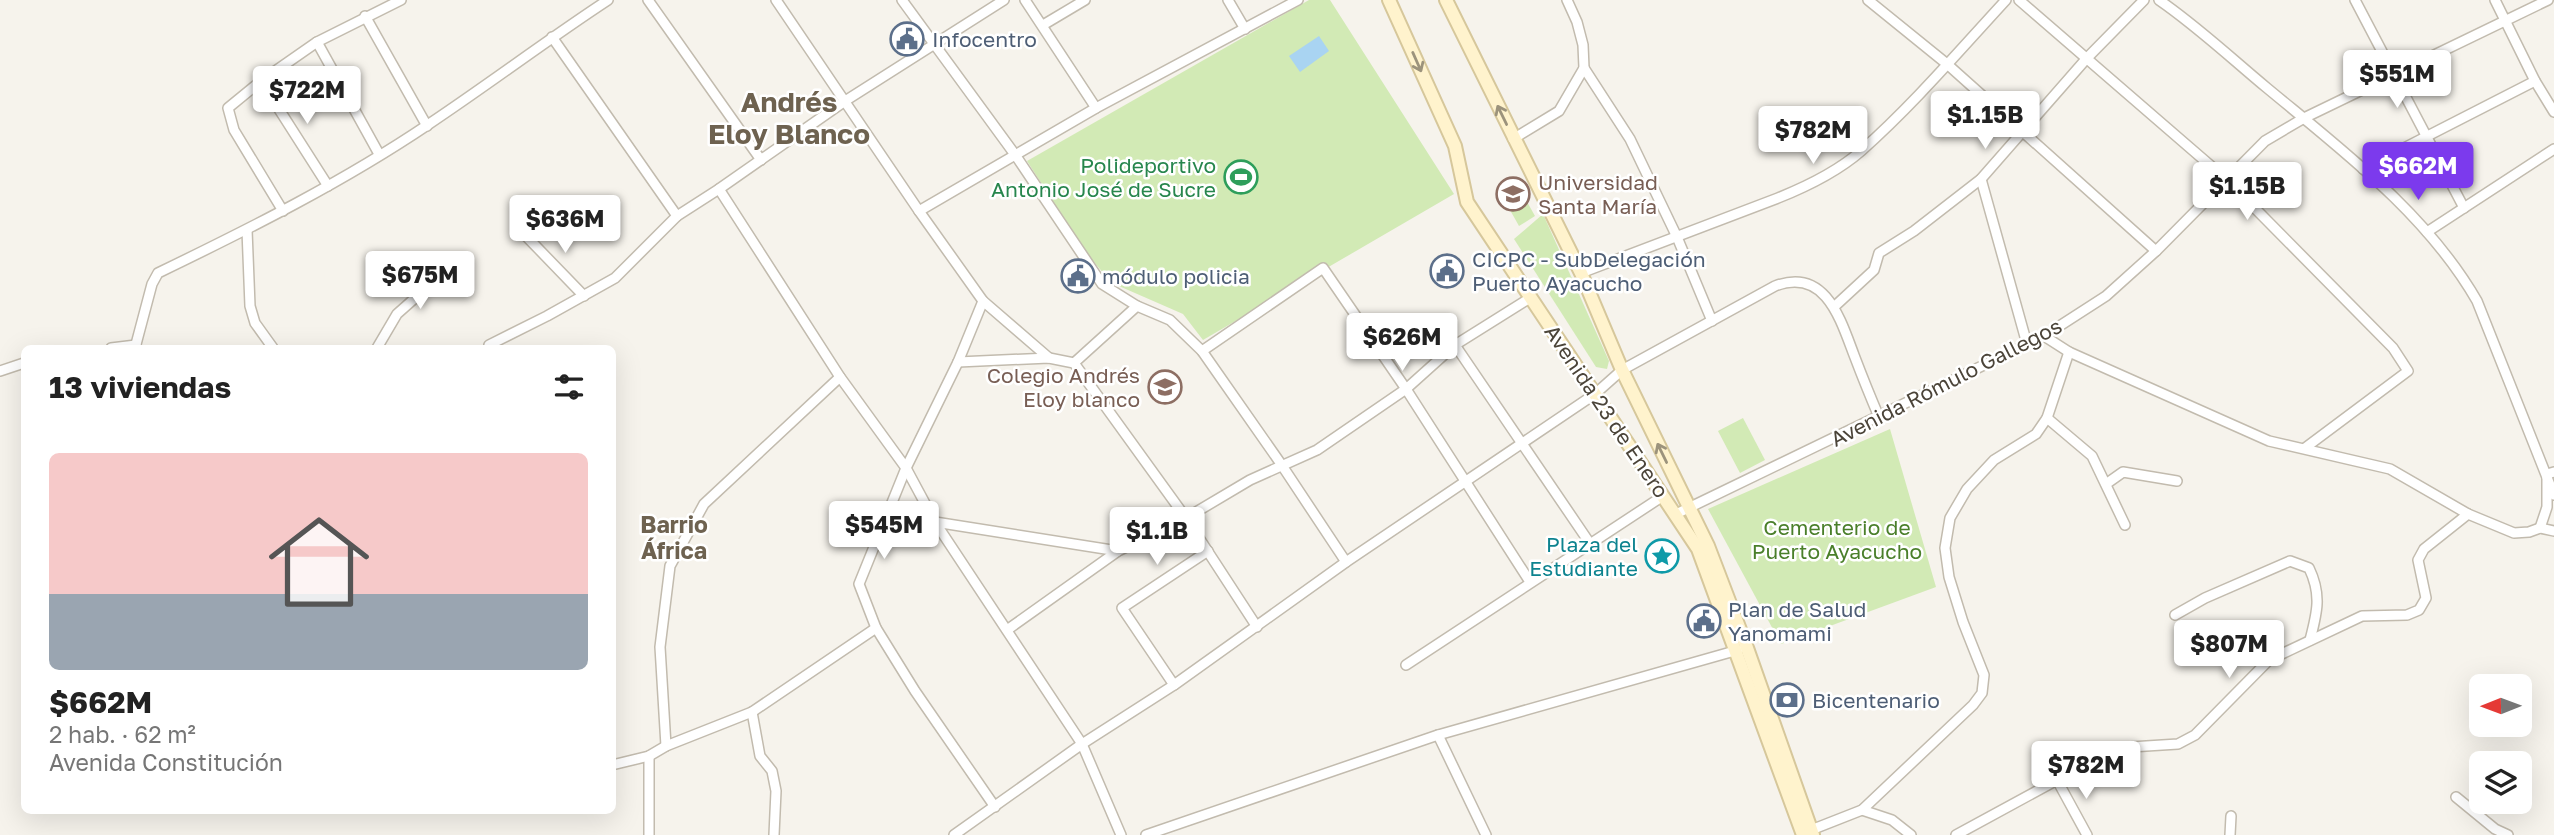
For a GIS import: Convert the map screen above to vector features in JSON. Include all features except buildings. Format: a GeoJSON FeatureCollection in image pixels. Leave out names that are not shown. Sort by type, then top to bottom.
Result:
{"type":"FeatureCollection","features":[{"type":"Feature","properties":{"kind":"main road","name":"Avenida 23 de Enero"},"geometry":{"type":"LineString","coordinates":[[1389,0],[1455,146],[1466,202],[1698,549],[1742,649]]}},
{"type":"Feature","properties":{"kind":"main road","name":"Avenida 23 de Enero"},"geometry":{"type":"LineString","coordinates":[[1446,0],[1581,273],[1622,370],[1708,546],[1742,649],[1809,833]]}},
{"type":"Feature","properties":{"kind":"street"},"geometry":{"type":"LineString","coordinates":[[283,212],[234,130],[228,108],[317,42],[401,0]]}},
{"type":"Feature","properties":{"kind":"street"},"geometry":{"type":"LineString","coordinates":[[136,345],[152,284],[158,273],[283,212],[427,126],[608,0]]}},
{"type":"Feature","properties":{"kind":"street"},"geometry":{"type":"LineString","coordinates":[[648,0],[761,160]]}},
{"type":"Feature","properties":{"kind":"street"},"geometry":{"type":"LineString","coordinates":[[776,0],[983,301],[1049,358]]}},
{"type":"Feature","properties":{"kind":"street"},"geometry":{"type":"LineString","coordinates":[[902,0],[1016,156],[1102,284],[1137,306],[1170,320],[1202,351],[1282,464],[1346,562]]}},
{"type":"Feature","properties":{"kind":"street"},"geometry":{"type":"LineString","coordinates":[[489,345],[615,278],[677,216],[845,101],[1004,0]]}},
{"type":"Feature","properties":{"kind":"street"},"geometry":{"type":"LineString","coordinates":[[1025,0],[1096,108]]}},
{"type":"Feature","properties":{"kind":"street"},"geometry":{"type":"LineString","coordinates":[[1042,25],[1085,0]]}},
{"type":"Feature","properties":{"kind":"street"},"geometry":{"type":"LineString","coordinates":[[1228,0],[1245,29]]}},
{"type":"Feature","properties":{"kind":"street"},"geometry":{"type":"LineString","coordinates":[[919,211],[1096,108],[1298,0]]}},
{"type":"Feature","properties":{"kind":"street"},"geometry":{"type":"LineString","coordinates":[[1868,0],[1947,64],[2156,251]]}},
{"type":"Feature","properties":{"kind":"street"},"geometry":{"type":"LineString","coordinates":[[1581,273],[1809,186],[1827,175],[1860,152],[2006,0]]}},
{"type":"Feature","properties":{"kind":"street"},"geometry":{"type":"LineString","coordinates":[[2020,0],[2226,180],[2393,348],[2408,371],[2305,448]]}},
{"type":"Feature","properties":{"kind":"street"},"geometry":{"type":"LineString","coordinates":[[1835,306],[1874,270],[1879,253],[1914,231],[1981,179],[2087,58],[2144,0]]}},
{"type":"Feature","properties":{"kind":"street"},"geometry":{"type":"LineString","coordinates":[[2159,0],[2363,169],[2427,232],[2460,272],[2477,301],[2550,473],[2554,495]]}},
{"type":"Feature","properties":{"kind":"street"},"geometry":{"type":"LineString","coordinates":[[2495,0],[2535,81],[2554,111]]}},
{"type":"Feature","properties":{"kind":"street","name":"Avenida Rómulo Gallegos"},"geometry":{"type":"LineString","coordinates":[[1676,514],[2044,336],[2106,296],[2156,251],[2265,141],[2304,118],[2548,0]]}},
{"type":"Feature","properties":{"kind":"street"},"geometry":{"type":"LineString","coordinates":[[1570,1],[1580,33],[1584,68],[1630,139],[1677,237],[1712,321]]}},
{"type":"Feature","properties":{"kind":"street"},"geometry":{"type":"LineString","coordinates":[[2358,1],[2464,208]]}},
{"type":"Feature","properties":{"kind":"street"},"geometry":{"type":"LineString","coordinates":[[365,16],[427,126]]}},
{"type":"Feature","properties":{"kind":"street"},"geometry":{"type":"LineString","coordinates":[[552,37],[677,216]]}},
{"type":"Feature","properties":{"kind":"street"},"geometry":{"type":"LineString","coordinates":[[317,42],[379,154]]}},
{"type":"Feature","properties":{"kind":"street"},"geometry":{"type":"LineString","coordinates":[[1513,139],[1559,111],[1584,68]]}},
{"type":"Feature","properties":{"kind":"street"},"geometry":{"type":"LineString","coordinates":[[261,81],[328,186]]}},
{"type":"Feature","properties":{"kind":"street"},"geometry":{"type":"LineString","coordinates":[[2363,169],[2535,81]]}},
{"type":"Feature","properties":{"kind":"street"},"geometry":{"type":"LineString","coordinates":[[2427,232],[2554,149]]}},
{"type":"Feature","properties":{"kind":"street"},"geometry":{"type":"LineString","coordinates":[[1981,179],[2027,344]]}},
{"type":"Feature","properties":{"kind":"street"},"geometry":{"type":"LineString","coordinates":[[719,189],[840,377],[906,468],[935,522],[1082,744],[1121,835]]}},
{"type":"Feature","properties":{"kind":"street"},"geometry":{"type":"LineString","coordinates":[[247,230],[250,306],[255,323],[271,345]]}},
{"type":"Feature","properties":{"kind":"street"},"geometry":{"type":"LineString","coordinates":[[526,235],[584,296]]}},
{"type":"Feature","properties":{"kind":"street"},"geometry":{"type":"LineString","coordinates":[[379,345],[397,314],[450,267]]}},
{"type":"Feature","properties":{"kind":"street"},"geometry":{"type":"LineString","coordinates":[[1202,351],[1323,268],[1406,389],[1530,582]]}},
{"type":"Feature","properties":{"kind":"street"},"geometry":{"type":"LineString","coordinates":[[954,835],[1082,744],[1174,685],[1346,562],[1595,394],[1622,370],[1775,286],[1788,281],[1809,284],[1835,306],[1879,417]]}},
{"type":"Feature","properties":{"kind":"street"},"geometry":{"type":"LineString","coordinates":[[1007,630],[1118,551],[1186,518],[1250,480],[1317,450],[1406,389],[1455,345],[1530,298]]}},
{"type":"Feature","properties":{"kind":"street"},"geometry":{"type":"LineString","coordinates":[[983,301],[906,468],[859,584],[876,628],[915,691],[995,807]]}},
{"type":"Feature","properties":{"kind":"street"},"geometry":{"type":"LineString","coordinates":[[1074,363],[1137,306]]}},
{"type":"Feature","properties":{"kind":"street"},"geometry":{"type":"LineString","coordinates":[[2044,336],[2069,352],[2269,440],[2390,469],[2468,514],[2514,533],[2540,528],[2554,531]]}},
{"type":"Feature","properties":{"kind":"street"},"geometry":{"type":"LineString","coordinates":[[1455,345],[1591,545]]}},
{"type":"Feature","properties":{"kind":"street"},"geometry":{"type":"LineString","coordinates":[[1809,833],[1861,810],[1973,705],[1982,692],[1984,675],[1949,577],[1945,548],[1950,518],[1967,489],[1994,460],[2036,433],[2048,418],[2069,352]]}},
{"type":"Feature","properties":{"kind":"street"},"geometry":{"type":"LineString","coordinates":[[957,362],[1049,358],[1074,363],[1186,518],[1257,627]]}},
{"type":"Feature","properties":{"kind":"street"},"geometry":{"type":"LineString","coordinates":[[0,371],[21,364]]}},
{"type":"Feature","properties":{"kind":"street"},"geometry":{"type":"LineString","coordinates":[[666,746],[660,647],[670,566],[704,504],[840,377]]}},
{"type":"Feature","properties":{"kind":"street"},"geometry":{"type":"LineString","coordinates":[[2048,418],[2092,456],[2125,525]]}},
{"type":"Feature","properties":{"kind":"street"},"geometry":{"type":"LineString","coordinates":[[2106,484],[2123,472],[2176,481]]}},
{"type":"Feature","properties":{"kind":"street"},"geometry":{"type":"LineString","coordinates":[[2540,528],[2546,507],[2550,473]]}},
{"type":"Feature","properties":{"kind":"street"},"geometry":{"type":"LineString","coordinates":[[1406,665],[1663,496]]}},
{"type":"Feature","properties":{"kind":"street"},"geometry":{"type":"LineString","coordinates":[[1956,835],[2057,780],[2099,749],[2178,744],[2195,735],[2269,660],[2310,640],[2362,616],[2407,615],[2419,610],[2426,598],[2418,560],[2424,549],[2468,514]]}},
{"type":"Feature","properties":{"kind":"street"},"geometry":{"type":"LineString","coordinates":[[935,522],[1118,551]]}},
{"type":"Feature","properties":{"kind":"street"},"geometry":{"type":"LineString","coordinates":[[1174,685],[1122,608],[1208,551]]}},
{"type":"Feature","properties":{"kind":"street"},"geometry":{"type":"LineString","coordinates":[[2175,615],[2205,598],[2290,561],[2309,568],[2318,585],[2317,612],[2310,640]]}},
{"type":"Feature","properties":{"kind":"street"},"geometry":{"type":"LineString","coordinates":[[616,764],[649,756],[666,746],[752,712],[876,628]]}},
{"type":"Feature","properties":{"kind":"street"},"geometry":{"type":"LineString","coordinates":[[1146,835],[1438,735],[1742,649]]}},
{"type":"Feature","properties":{"kind":"street"},"geometry":{"type":"LineString","coordinates":[[752,712],[760,756],[772,771],[776,791],[774,835]]}},
{"type":"Feature","properties":{"kind":"street"},"geometry":{"type":"LineString","coordinates":[[1438,735],[1486,835]]}},
{"type":"Feature","properties":{"kind":"street"},"geometry":{"type":"LineString","coordinates":[[649,756],[649,835]]}},
{"type":"Feature","properties":{"kind":"street"},"geometry":{"type":"LineString","coordinates":[[2057,780],[2087,835]]}},
{"type":"Feature","properties":{"kind":"street"},"geometry":{"type":"LineString","coordinates":[[2456,797],[2495,829],[2508,835]]}},
{"type":"Feature","properties":{"kind":"street"},"geometry":{"type":"LineString","coordinates":[[1861,810],[1892,820],[1911,835]]}},
{"type":"Feature","properties":{"kind":"street"},"geometry":{"type":"LineString","coordinates":[[2230,835],[2231,816]]}},
{"type":"Feature","properties":{"kind":"green space","name":"Polideportivo Antonio José de Sucre"},"geometry":{"type":"Polygon","coordinates":[[[1309,0],[1330,0],[1454,194],[1203,340],[1183,314],[1112,283],[1086,253],[1027,161],[1309,0]]]}},
{"type":"Feature","properties":{"kind":"green space"},"geometry":{"type":"Polygon","coordinates":[[[1522,193],[1535,216],[1519,226],[1506,203],[1522,193]]]}},
{"type":"Feature","properties":{"kind":"green space"},"geometry":{"type":"Polygon","coordinates":[[[1543,214],[1609,361],[1607,369],[1596,367],[1514,239],[1543,214]]]}},
{"type":"Feature","properties":{"kind":"green space"},"geometry":{"type":"Polygon","coordinates":[[[1743,418],[1765,460],[1740,473],[1718,431],[1743,418]]]}},
{"type":"Feature","properties":{"kind":"green space","name":"Cementerio de Puerto Ayacucho"},"geometry":{"type":"Polygon","coordinates":[[[1890,429],[1936,587],[1781,644],[1708,509],[1890,429]]]}},
{"type":"Feature","properties":{"kind":"water"},"geometry":{"type":"Polygon","coordinates":[[[1319,36],[1329,51],[1300,72],[1289,56],[1319,36]]]}},
{"type":"Feature","properties":{"kind":"place","name":"Infocentro"},"geometry":{"type":"Point","coordinates":[907,39]}},
{"type":"Feature","properties":{"kind":"place","name":"Polideportivo Antonio José de Sucre"},"geometry":{"type":"Point","coordinates":[1241,177]}},
{"type":"Feature","properties":{"kind":"place","name":"Universidad Santa María"},"geometry":{"type":"Point","coordinates":[1513,194]}},
{"type":"Feature","properties":{"kind":"place","name":"CICPC - SubDelegación Puerto Ayacucho"},"geometry":{"type":"Point","coordinates":[1447,271]}},
{"type":"Feature","properties":{"kind":"place","name":"módulo policia"},"geometry":{"type":"Point","coordinates":[1078,276]}},
{"type":"Feature","properties":{"kind":"place","name":"Colegio Andrés Eloy blanco"},"geometry":{"type":"Point","coordinates":[1165,387]}},
{"type":"Feature","properties":{"kind":"place","name":"Plaza del Estudiante"},"geometry":{"type":"Point","coordinates":[1662,556]}},
{"type":"Feature","properties":{"kind":"place","name":"Plan de Salud Yanomami"},"geometry":{"type":"Point","coordinates":[1704,621]}},
{"type":"Feature","properties":{"kind":"place","name":"Bicentenario"},"geometry":{"type":"Point","coordinates":[1787,700]}},
{"type":"Feature","properties":{"kind":"district","name":"Andrés Eloy Blanco"},"geometry":{"type":"Point","coordinates":[789,117]}},
{"type":"Feature","properties":{"kind":"district","name":"Barrio África"},"geometry":{"type":"Point","coordinates":[674,537]}}]}
